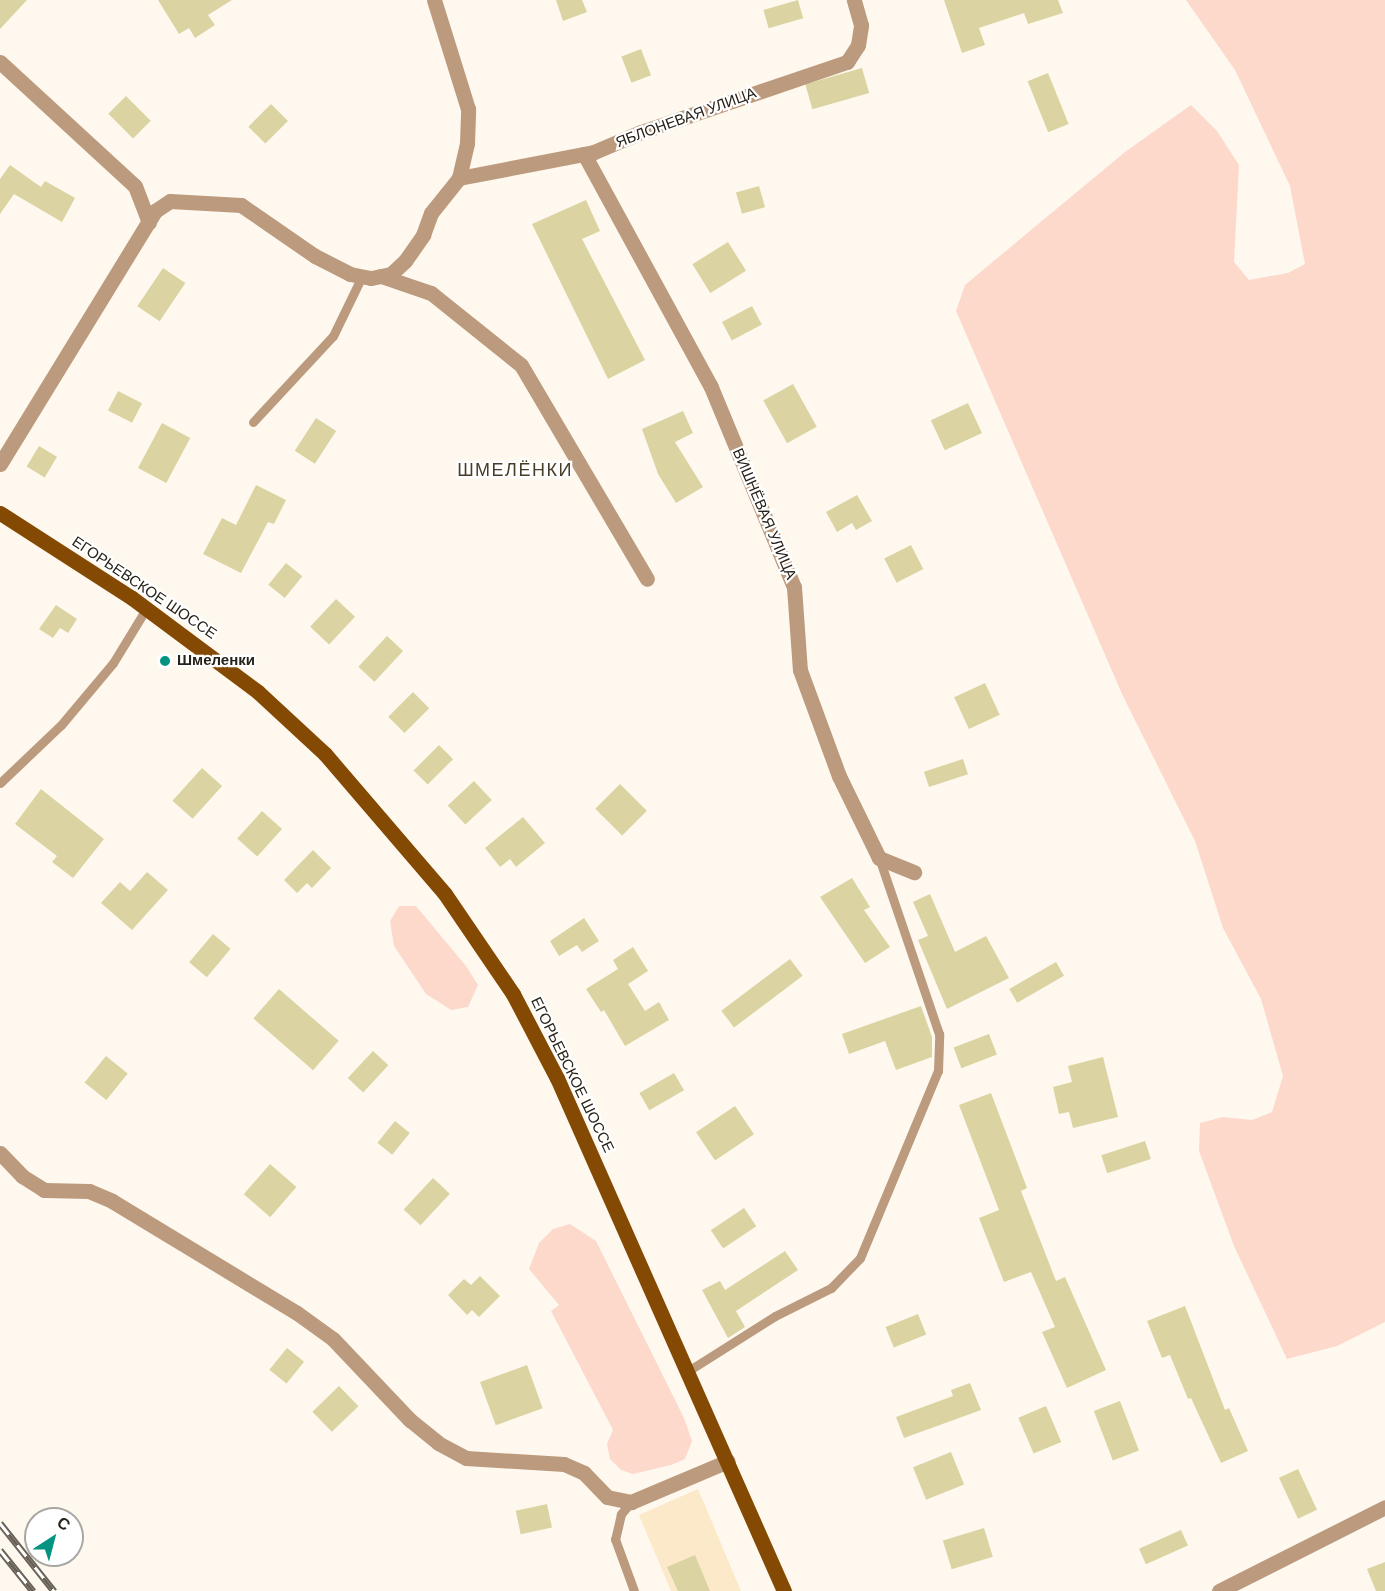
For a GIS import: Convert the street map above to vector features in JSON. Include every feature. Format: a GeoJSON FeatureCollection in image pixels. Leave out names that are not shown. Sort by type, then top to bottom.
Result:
{"type":"FeatureCollection","features":[{"type":"Feature","properties":{"kind":"main road","name":"ЕГОРЬЕВСКОЕ ШОССЕ"},"geometry":{"type":"LineString","coordinates":[[0,513],[146,609],[258,692],[325,754],[445,894],[513,994],[557,1078],[729,1461],[784,1591]]}},
{"type":"Feature","properties":{"kind":"street"},"geometry":{"type":"LineString","coordinates":[[0,464],[149,222],[170,201],[241,206],[315,256],[362,276],[391,274],[405,261],[423,235],[431,213],[459,178],[467,143],[468,109],[434,0]]}},
{"type":"Feature","properties":{"kind":"street","name":"ЯБЛОНЕВАЯ УЛИЦА"},"geometry":{"type":"LineString","coordinates":[[459,178],[584,154],[847,62],[858,45],[861,25],[854,0]]}},
{"type":"Feature","properties":{"kind":"street"},"geometry":{"type":"LineString","coordinates":[[0,62],[135,186],[149,222]]}},
{"type":"Feature","properties":{"kind":"street","name":"ВИШНЁВАЯ УЛИЦА"},"geometry":{"type":"LineString","coordinates":[[584,154],[715,397],[794,587],[800,669],[839,776],[879,858]]}},
{"type":"Feature","properties":{"kind":"street"},"geometry":{"type":"LineString","coordinates":[[381,276],[431,293],[521,366],[647,579]]}},
{"type":"Feature","properties":{"kind":"street"},"geometry":{"type":"LineString","coordinates":[[879,858],[914,872]]}},
{"type":"Feature","properties":{"kind":"street"},"geometry":{"type":"LineString","coordinates":[[0,1153],[22,1176],[44,1190],[89,1191],[112,1202],[297,1313],[333,1339],[410,1420],[438,1443],[466,1458],[564,1464],[584,1473],[608,1497],[631,1502],[729,1461]]}},
{"type":"Feature","properties":{"kind":"street"},"geometry":{"type":"LineString","coordinates":[[1228,1589],[1385,1507]]}},
{"type":"Feature","properties":{"kind":"lane"},"geometry":{"type":"LineString","coordinates":[[253,422],[333,336],[362,276]]}},
{"type":"Feature","properties":{"kind":"lane"},"geometry":{"type":"LineString","coordinates":[[0,783],[61,725],[113,663],[146,609]]}},
{"type":"Feature","properties":{"kind":"lane"},"geometry":{"type":"LineString","coordinates":[[688,1371],[775,1316],[831,1288],[860,1258],[938,1071],[939,1034],[879,858]]}},
{"type":"Feature","properties":{"kind":"lane"},"geometry":{"type":"LineString","coordinates":[[631,1502],[621,1514],[615,1539],[634,1591]]}},
{"type":"Feature","properties":{"kind":"shaded area"},"geometry":{"type":"Polygon","coordinates":[[[1186,0],[1385,0],[1385,1322],[1337,1346],[1287,1359],[1234,1246],[1199,1151],[1200,1123],[1223,1117],[1252,1120],[1272,1112],[1283,1076],[1261,999],[1223,928],[1195,841],[1122,694],[956,311],[965,285],[1125,152],[1191,105],[1217,131],[1239,165],[1234,262],[1249,280],[1288,273],[1305,264],[1290,186],[1235,70],[1186,0]]]}},
{"type":"Feature","properties":{"kind":"shaded area"},"geometry":{"type":"Polygon","coordinates":[[[399,906],[416,906],[466,966],[478,985],[468,1007],[451,1010],[426,994],[394,946],[390,921],[399,906]]]}},
{"type":"Feature","properties":{"kind":"shaded area"},"geometry":{"type":"Polygon","coordinates":[[[570,1224],[596,1241],[684,1418],[692,1441],[685,1459],[671,1465],[633,1474],[621,1470],[610,1459],[607,1444],[613,1430],[551,1311],[559,1305],[529,1269],[539,1243],[553,1229],[570,1224]]]}},
{"type":"Feature","properties":{"kind":"shaded area"},"geometry":{"type":"Polygon","coordinates":[[[698,1489],[741,1591],[671,1591],[639,1515],[698,1489]]]}},
{"type":"Feature","properties":{"kind":"building"},"geometry":{"type":"Polygon","coordinates":[[[0,0],[27,0],[0,29],[0,0]]]}},
{"type":"Feature","properties":{"kind":"building"},"geometry":{"type":"Polygon","coordinates":[[[158,0],[232,0],[208,15],[215,25],[195,38],[189,28],[179,34],[158,0]]]}},
{"type":"Feature","properties":{"kind":"building"},"geometry":{"type":"Polygon","coordinates":[[[556,0],[582,0],[587,12],[563,21],[556,0]]]}},
{"type":"Feature","properties":{"kind":"building"},"geometry":{"type":"Polygon","coordinates":[[[798,0],[803,18],[769,28],[763,10],[798,0]]]}},
{"type":"Feature","properties":{"kind":"building"},"geometry":{"type":"Polygon","coordinates":[[[944,0],[1058,0],[1063,13],[1028,24],[1024,13],[979,28],[985,45],[962,53],[944,0]]]}},
{"type":"Feature","properties":{"kind":"building"},"geometry":{"type":"Polygon","coordinates":[[[641,49],[651,75],[631,83],[621,57],[641,49]]]}},
{"type":"Feature","properties":{"kind":"building"},"geometry":{"type":"Polygon","coordinates":[[[862,68],[869,93],[812,109],[805,84],[862,68]]]}},
{"type":"Feature","properties":{"kind":"building"},"geometry":{"type":"Polygon","coordinates":[[[1048,73],[1069,124],[1048,132],[1028,81],[1048,73]]]}},
{"type":"Feature","properties":{"kind":"building"},"geometry":{"type":"Polygon","coordinates":[[[126,96],[151,121],[133,138],[108,114],[126,96]]]}},
{"type":"Feature","properties":{"kind":"building"},"geometry":{"type":"Polygon","coordinates":[[[271,104],[288,121],[265,144],[248,127],[271,104]]]}},
{"type":"Feature","properties":{"kind":"building"},"geometry":{"type":"Polygon","coordinates":[[[10,165],[41,187],[45,181],[75,198],[62,222],[14,194],[0,214],[0,179],[10,165]]]}},
{"type":"Feature","properties":{"kind":"building"},"geometry":{"type":"Polygon","coordinates":[[[759,186],[765,207],[742,214],[736,193],[759,186]]]}},
{"type":"Feature","properties":{"kind":"building"},"geometry":{"type":"Polygon","coordinates":[[[586,200],[600,231],[582,239],[645,360],[608,379],[532,224],[586,200]]]}},
{"type":"Feature","properties":{"kind":"building"},"geometry":{"type":"Polygon","coordinates":[[[728,242],[746,271],[710,293],[692,264],[728,242]]]}},
{"type":"Feature","properties":{"kind":"building"},"geometry":{"type":"Polygon","coordinates":[[[163,268],[185,283],[160,321],[137,306],[163,268]]]}},
{"type":"Feature","properties":{"kind":"building"},"geometry":{"type":"Polygon","coordinates":[[[752,306],[762,325],[732,341],[722,322],[752,306]]]}},
{"type":"Feature","properties":{"kind":"building"},"geometry":{"type":"Polygon","coordinates":[[[793,384],[817,427],[787,443],[763,400],[793,384]]]}},
{"type":"Feature","properties":{"kind":"building"},"geometry":{"type":"Polygon","coordinates":[[[118,391],[142,403],[132,423],[108,411],[118,391]]]}},
{"type":"Feature","properties":{"kind":"building"},"geometry":{"type":"Polygon","coordinates":[[[968,403],[982,433],[945,450],[931,420],[968,403]]]}},
{"type":"Feature","properties":{"kind":"building"},"geometry":{"type":"Polygon","coordinates":[[[683,411],[693,433],[675,442],[703,487],[676,503],[658,474],[642,429],[683,411]]]}},
{"type":"Feature","properties":{"kind":"building"},"geometry":{"type":"Polygon","coordinates":[[[316,418],[336,431],[315,464],[295,451],[316,418]]]}},
{"type":"Feature","properties":{"kind":"building"},"geometry":{"type":"Polygon","coordinates":[[[162,423],[190,438],[166,483],[138,468],[162,423]]]}},
{"type":"Feature","properties":{"kind":"building"},"geometry":{"type":"Polygon","coordinates":[[[39,446],[57,457],[45,477],[27,467],[39,446]]]}},
{"type":"Feature","properties":{"kind":"building"},"geometry":{"type":"Polygon","coordinates":[[[256,485],[286,500],[274,524],[268,522],[241,573],[203,554],[222,518],[236,525],[256,485]]]}},
{"type":"Feature","properties":{"kind":"building"},"geometry":{"type":"Polygon","coordinates":[[[857,495],[872,521],[856,530],[852,523],[837,532],[826,512],[857,495]]]}},
{"type":"Feature","properties":{"kind":"building"},"geometry":{"type":"Polygon","coordinates":[[[911,545],[923,569],[897,583],[884,559],[911,545]]]}},
{"type":"Feature","properties":{"kind":"building"},"geometry":{"type":"Polygon","coordinates":[[[286,563],[302,576],[285,598],[268,585],[286,563]]]}},
{"type":"Feature","properties":{"kind":"building"},"geometry":{"type":"Polygon","coordinates":[[[336,599],[355,617],[329,645],[310,627],[336,599]]]}},
{"type":"Feature","properties":{"kind":"building"},"geometry":{"type":"Polygon","coordinates":[[[56,605],[77,619],[68,633],[60,628],[53,638],[39,629],[56,605]]]}},
{"type":"Feature","properties":{"kind":"building"},"geometry":{"type":"Polygon","coordinates":[[[387,636],[403,651],[374,682],[358,667],[387,636]]]}},
{"type":"Feature","properties":{"kind":"building"},"geometry":{"type":"Polygon","coordinates":[[[985,683],[1000,715],[969,729],[954,697],[985,683]]]}},
{"type":"Feature","properties":{"kind":"building"},"geometry":{"type":"Polygon","coordinates":[[[413,692],[429,708],[405,733],[388,717],[413,692]]]}},
{"type":"Feature","properties":{"kind":"building"},"geometry":{"type":"Polygon","coordinates":[[[439,745],[453,759],[428,785],[414,770],[439,745]]]}},
{"type":"Feature","properties":{"kind":"building"},"geometry":{"type":"Polygon","coordinates":[[[963,759],[968,774],[929,787],[924,772],[963,759]]]}},
{"type":"Feature","properties":{"kind":"building"},"geometry":{"type":"Polygon","coordinates":[[[202,768],[222,786],[193,819],[173,801],[202,768]]]}},
{"type":"Feature","properties":{"kind":"building"},"geometry":{"type":"Polygon","coordinates":[[[474,781],[492,800],[465,825],[448,806],[474,781]]]}},
{"type":"Feature","properties":{"kind":"building"},"geometry":{"type":"Polygon","coordinates":[[[620,784],[647,811],[622,836],[595,809],[620,784]]]}},
{"type":"Feature","properties":{"kind":"building"},"geometry":{"type":"Polygon","coordinates":[[[41,789],[104,839],[73,878],[52,862],[57,856],[15,824],[41,789]]]}},
{"type":"Feature","properties":{"kind":"building"},"geometry":{"type":"Polygon","coordinates":[[[262,811],[282,829],[257,857],[237,838],[262,811]]]}},
{"type":"Feature","properties":{"kind":"building"},"geometry":{"type":"Polygon","coordinates":[[[523,817],[545,843],[516,867],[510,859],[500,867],[485,848],[523,817]]]}},
{"type":"Feature","properties":{"kind":"building"},"geometry":{"type":"Polygon","coordinates":[[[313,850],[331,868],[312,888],[307,883],[297,893],[284,880],[313,850]]]}},
{"type":"Feature","properties":{"kind":"building"},"geometry":{"type":"Polygon","coordinates":[[[147,872],[168,890],[132,930],[101,903],[120,882],[130,891],[147,872]]]}},
{"type":"Feature","properties":{"kind":"building"},"geometry":{"type":"Polygon","coordinates":[[[852,878],[870,907],[864,910],[890,947],[865,963],[820,897],[852,878]]]}},
{"type":"Feature","properties":{"kind":"building"},"geometry":{"type":"Polygon","coordinates":[[[930,894],[955,952],[986,936],[1009,978],[947,1009],[918,940],[928,936],[913,902],[930,894]]]}},
{"type":"Feature","properties":{"kind":"building"},"geometry":{"type":"Polygon","coordinates":[[[584,918],[599,941],[582,952],[577,945],[559,956],[550,941],[584,918]]]}},
{"type":"Feature","properties":{"kind":"building"},"geometry":{"type":"Polygon","coordinates":[[[213,934],[231,949],[207,977],[189,962],[213,934]]]}},
{"type":"Feature","properties":{"kind":"building"},"geometry":{"type":"Polygon","coordinates":[[[633,947],[648,971],[628,984],[645,1011],[659,1002],[669,1020],[625,1046],[604,1010],[601,1012],[586,989],[618,969],[613,960],[633,947]]]}},
{"type":"Feature","properties":{"kind":"building"},"geometry":{"type":"Polygon","coordinates":[[[790,959],[803,976],[734,1028],[721,1011],[790,959]]]}},
{"type":"Feature","properties":{"kind":"building"},"geometry":{"type":"Polygon","coordinates":[[[1056,962],[1064,976],[1017,1003],[1009,989],[1056,962]]]}},
{"type":"Feature","properties":{"kind":"building"},"geometry":{"type":"Polygon","coordinates":[[[279,989],[339,1041],[313,1070],[253,1018],[279,989]]]}},
{"type":"Feature","properties":{"kind":"building"},"geometry":{"type":"Polygon","coordinates":[[[921,1006],[932,1037],[932,1057],[896,1070],[885,1041],[849,1054],[842,1034],[921,1006]]]}},
{"type":"Feature","properties":{"kind":"building"},"geometry":{"type":"Polygon","coordinates":[[[989,1034],[997,1055],[961,1068],[954,1048],[989,1034]]]}},
{"type":"Feature","properties":{"kind":"building"},"geometry":{"type":"Polygon","coordinates":[[[373,1051],[388,1065],[363,1092],[348,1078],[373,1051]]]}},
{"type":"Feature","properties":{"kind":"building"},"geometry":{"type":"Polygon","coordinates":[[[106,1056],[128,1074],[106,1100],[85,1082],[106,1056]]]}},
{"type":"Feature","properties":{"kind":"building"},"geometry":{"type":"Polygon","coordinates":[[[1103,1057],[1118,1117],[1073,1128],[1069,1112],[1059,1114],[1053,1087],[1072,1082],[1068,1066],[1103,1057]]]}},
{"type":"Feature","properties":{"kind":"building"},"geometry":{"type":"Polygon","coordinates":[[[674,1073],[684,1090],[649,1110],[639,1093],[674,1073]]]}},
{"type":"Feature","properties":{"kind":"building"},"geometry":{"type":"Polygon","coordinates":[[[991,1093],[1027,1188],[1021,1191],[1056,1281],[1065,1277],[1106,1370],[1067,1388],[1042,1332],[1055,1327],[1031,1272],[1004,1282],[979,1218],[999,1210],[959,1105],[991,1093]]]}},
{"type":"Feature","properties":{"kind":"building"},"geometry":{"type":"Polygon","coordinates":[[[735,1106],[754,1134],[715,1160],[696,1132],[735,1106]]]}},
{"type":"Feature","properties":{"kind":"building"},"geometry":{"type":"Polygon","coordinates":[[[395,1121],[410,1133],[392,1155],[377,1143],[395,1121]]]}},
{"type":"Feature","properties":{"kind":"building"},"geometry":{"type":"Polygon","coordinates":[[[1145,1141],[1151,1159],[1107,1173],[1101,1155],[1145,1141]]]}},
{"type":"Feature","properties":{"kind":"building"},"geometry":{"type":"Polygon","coordinates":[[[270,1164],[296,1187],[270,1217],[244,1194],[270,1164]]]}},
{"type":"Feature","properties":{"kind":"building"},"geometry":{"type":"Polygon","coordinates":[[[433,1178],[450,1194],[420,1225],[404,1209],[433,1178]]]}},
{"type":"Feature","properties":{"kind":"building"},"geometry":{"type":"Polygon","coordinates":[[[744,1208],[756,1226],[723,1249],[711,1230],[744,1208]]]}},
{"type":"Feature","properties":{"kind":"building"},"geometry":{"type":"Polygon","coordinates":[[[785,1251],[798,1270],[736,1311],[745,1327],[728,1338],[702,1290],[720,1281],[725,1290],[785,1251]]]}},
{"type":"Feature","properties":{"kind":"building"},"geometry":{"type":"Polygon","coordinates":[[[480,1276],[500,1296],[479,1317],[472,1310],[467,1315],[448,1295],[464,1279],[471,1285],[480,1276]]]}},
{"type":"Feature","properties":{"kind":"building"},"geometry":{"type":"Polygon","coordinates":[[[1185,1306],[1225,1410],[1229,1408],[1248,1451],[1221,1463],[1191,1398],[1188,1399],[1170,1355],[1162,1358],[1147,1321],[1185,1306]]]}},
{"type":"Feature","properties":{"kind":"building"},"geometry":{"type":"Polygon","coordinates":[[[918,1314],[926,1334],[894,1348],[886,1327],[918,1314]]]}},
{"type":"Feature","properties":{"kind":"building"},"geometry":{"type":"Polygon","coordinates":[[[287,1348],[304,1362],[286,1384],[269,1370],[287,1348]]]}},
{"type":"Feature","properties":{"kind":"building"},"geometry":{"type":"Polygon","coordinates":[[[527,1365],[543,1408],[496,1425],[480,1382],[527,1365]]]}},
{"type":"Feature","properties":{"kind":"building"},"geometry":{"type":"Polygon","coordinates":[[[970,1383],[981,1410],[904,1438],[896,1417],[953,1396],[951,1390],[970,1383]]]}},
{"type":"Feature","properties":{"kind":"building"},"geometry":{"type":"Polygon","coordinates":[[[339,1386],[358,1406],[332,1432],[312,1412],[339,1386]]]}},
{"type":"Feature","properties":{"kind":"building"},"geometry":{"type":"Polygon","coordinates":[[[1120,1401],[1139,1450],[1113,1461],[1094,1411],[1120,1401]]]}},
{"type":"Feature","properties":{"kind":"building"},"geometry":{"type":"Polygon","coordinates":[[[1046,1406],[1061,1442],[1034,1454],[1018,1418],[1046,1406]]]}},
{"type":"Feature","properties":{"kind":"building"},"geometry":{"type":"Polygon","coordinates":[[[951,1452],[964,1484],[926,1500],[913,1467],[951,1452]]]}},
{"type":"Feature","properties":{"kind":"building"},"geometry":{"type":"Polygon","coordinates":[[[1298,1469],[1317,1510],[1298,1519],[1279,1478],[1298,1469]]]}},
{"type":"Feature","properties":{"kind":"building"},"geometry":{"type":"Polygon","coordinates":[[[547,1504],[552,1527],[521,1534],[516,1511],[547,1504]]]}},
{"type":"Feature","properties":{"kind":"building"},"geometry":{"type":"Polygon","coordinates":[[[984,1528],[993,1557],[952,1569],[943,1541],[984,1528]]]}},
{"type":"Feature","properties":{"kind":"building"},"geometry":{"type":"Polygon","coordinates":[[[1181,1530],[1188,1546],[1146,1564],[1139,1549],[1181,1530]]]}},
{"type":"Feature","properties":{"kind":"building"},"geometry":{"type":"Polygon","coordinates":[[[695,1555],[710,1591],[678,1591],[667,1567],[695,1555]]]}},
{"type":"Feature","properties":{"kind":"building"},"geometry":{"type":"Polygon","coordinates":[[[1385,1562],[1385,1591],[1376,1591],[1367,1569],[1385,1562]]]}},
{"type":"Feature","properties":{"kind":"railway"},"geometry":{"type":"LineString","coordinates":[[0,1523],[54,1591]]}},
{"type":"Feature","properties":{"kind":"railway"},"geometry":{"type":"LineString","coordinates":[[0,1550],[33,1591]]}},
{"type":"Feature","properties":{"kind":"place","name":"Шмеленки"},"geometry":{"type":"Point","coordinates":[165,661]}},
{"type":"Feature","properties":{"kind":"district","name":"ШМЕЛЁНКИ"},"geometry":{"type":"Point","coordinates":[515,470]}}]}
